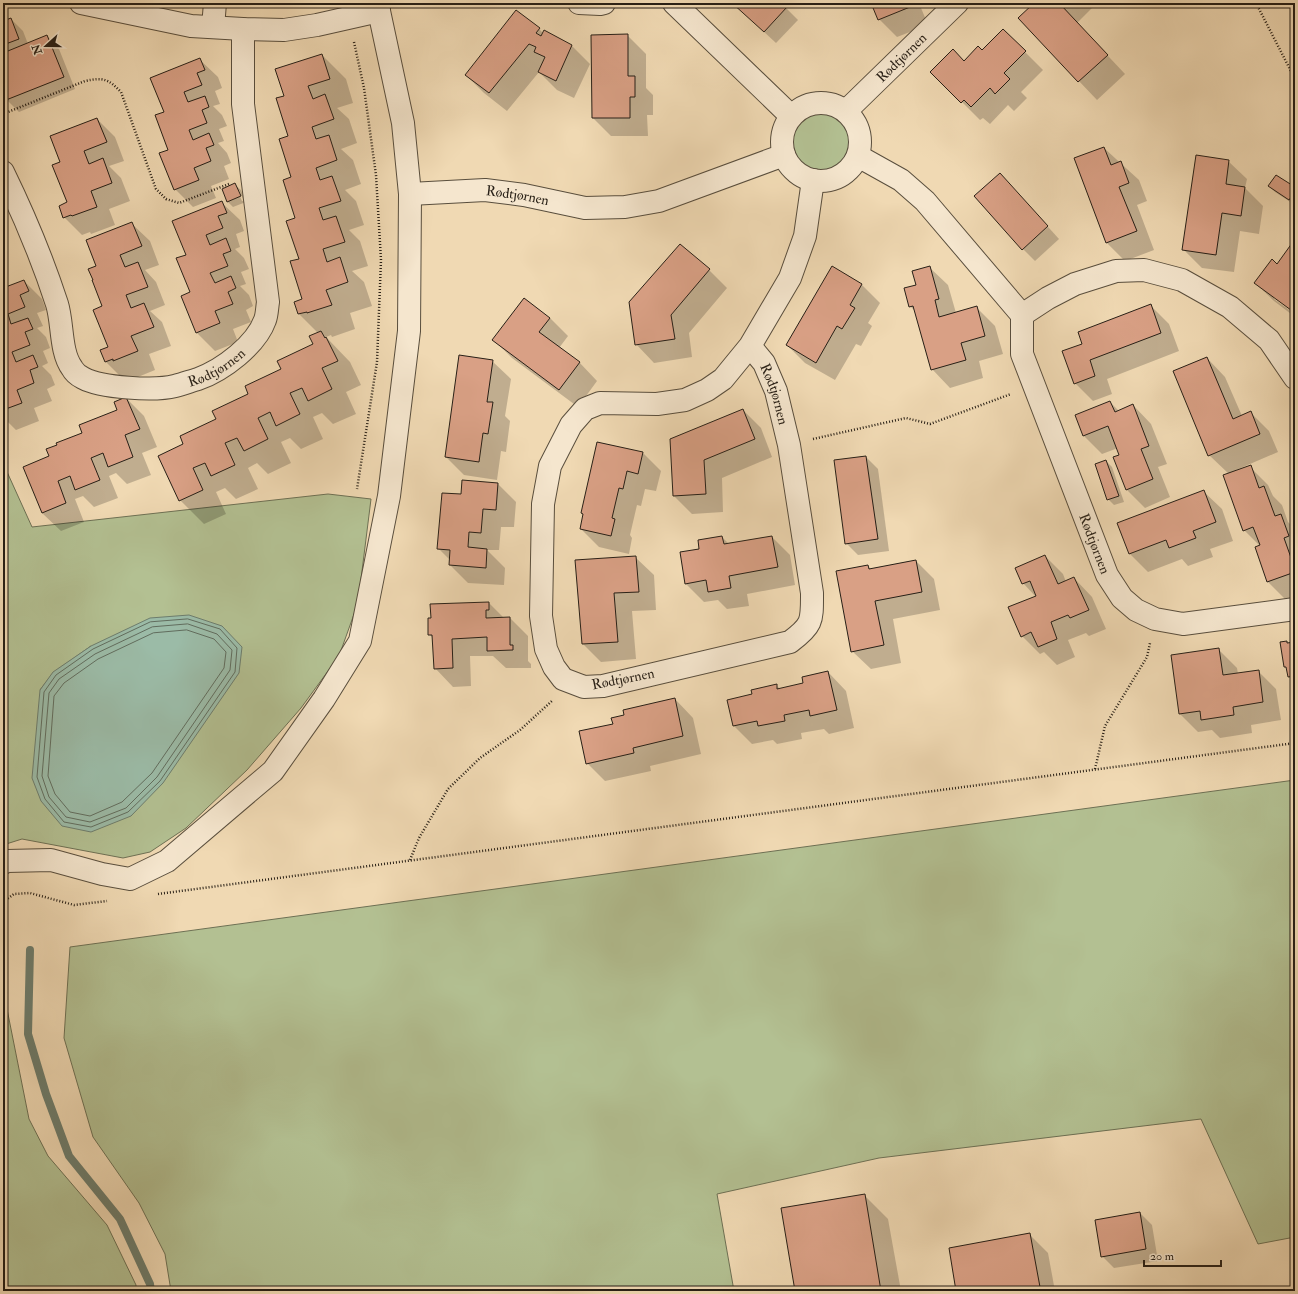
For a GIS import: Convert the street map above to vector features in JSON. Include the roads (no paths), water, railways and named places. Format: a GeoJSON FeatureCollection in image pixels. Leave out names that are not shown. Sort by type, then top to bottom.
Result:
{"type":"FeatureCollection","features":[{"type":"Feature","properties":{"kind":"street"},"geometry":{"type":"LineString","coordinates":[[3,863],[51,860],[102,874],[130,879],[167,861],[273,771],[324,699],[360,641],[389,496],[409,331],[410,194],[403,123],[378,7],[348,18],[284,30],[191,26],[81,3]]}},
{"type":"Feature","properties":{"kind":"street"},"geometry":{"type":"LineString","coordinates":[[214,27],[215,3]]}},
{"type":"Feature","properties":{"kind":"street"},"geometry":{"type":"LineString","coordinates":[[579,3],[604,3]]}},
{"type":"Feature","properties":{"kind":"street"},"geometry":{"type":"LineString","coordinates":[[674,3],[791,116]]}},
{"type":"Feature","properties":{"kind":"street","name":"Rødtjørnen"},"geometry":{"type":"LineString","coordinates":[[846,111],[957,3]]}},
{"type":"Feature","properties":{"kind":"street","name":"Rødtjørnen"},"geometry":{"type":"LineString","coordinates":[[3,172],[24,214],[58,306],[66,359],[81,378],[96,383],[147,389],[174,386],[200,378],[226,364],[252,342],[265,320],[268,302],[244,104],[244,29]]}},
{"type":"Feature","properties":{"kind":"street"},"geometry":{"type":"LineString","coordinates":[[824,102],[836,105],[846,111],[854,121],[859,132],[860,145],[858,156],[852,166],[844,174],[834,179],[824,181],[813,180],[801,175],[791,167],[784,155],[782,135],[785,125],[791,116],[800,108],[812,103],[824,102]]}},
{"type":"Feature","properties":{"kind":"street","name":"Rødtjørnen"},"geometry":{"type":"LineString","coordinates":[[410,194],[485,190],[524,195],[585,208],[625,207],[659,201],[784,155]]}},
{"type":"Feature","properties":{"kind":"street"},"geometry":{"type":"LineString","coordinates":[[858,156],[901,180],[925,201],[1022,315],[1048,298],[1075,284],[1116,272],[1144,270],[1182,280],[1230,307],[1269,340],[1295,378]]}},
{"type":"Feature","properties":{"kind":"street","name":"Rødtjørnen"},"geometry":{"type":"LineString","coordinates":[[750,346],[764,363],[776,391],[789,445],[812,593],[812,618],[803,632],[790,642],[603,686],[584,687],[563,679],[554,667],[546,649],[542,616],[543,504],[550,466],[570,425],[585,409],[600,403],[657,404],[685,400],[707,390],[723,379],[750,346],[790,278],[805,236],[813,180]]}},
{"type":"Feature","properties":{"kind":"street","name":"Rødtjørnen"},"geometry":{"type":"LineString","coordinates":[[1022,315],[1022,354],[1107,575],[1122,598],[1136,610],[1155,619],[1183,624],[1295,609]]}},
{"type":"Feature","properties":{"kind":"water"},"geometry":{"type":"Polygon","coordinates":[[[189,615],[222,626],[242,647],[239,673],[163,783],[131,816],[91,832],[62,826],[41,801],[32,778],[40,690],[53,672],[91,646],[150,618],[189,615]]]}},
{"type":"Feature","properties":{"kind":"waterway"},"geometry":{"type":"LineString","coordinates":[[30,950],[28,1034],[46,1094],[69,1156],[120,1219],[150,1284],[151,1291]]}}]}
